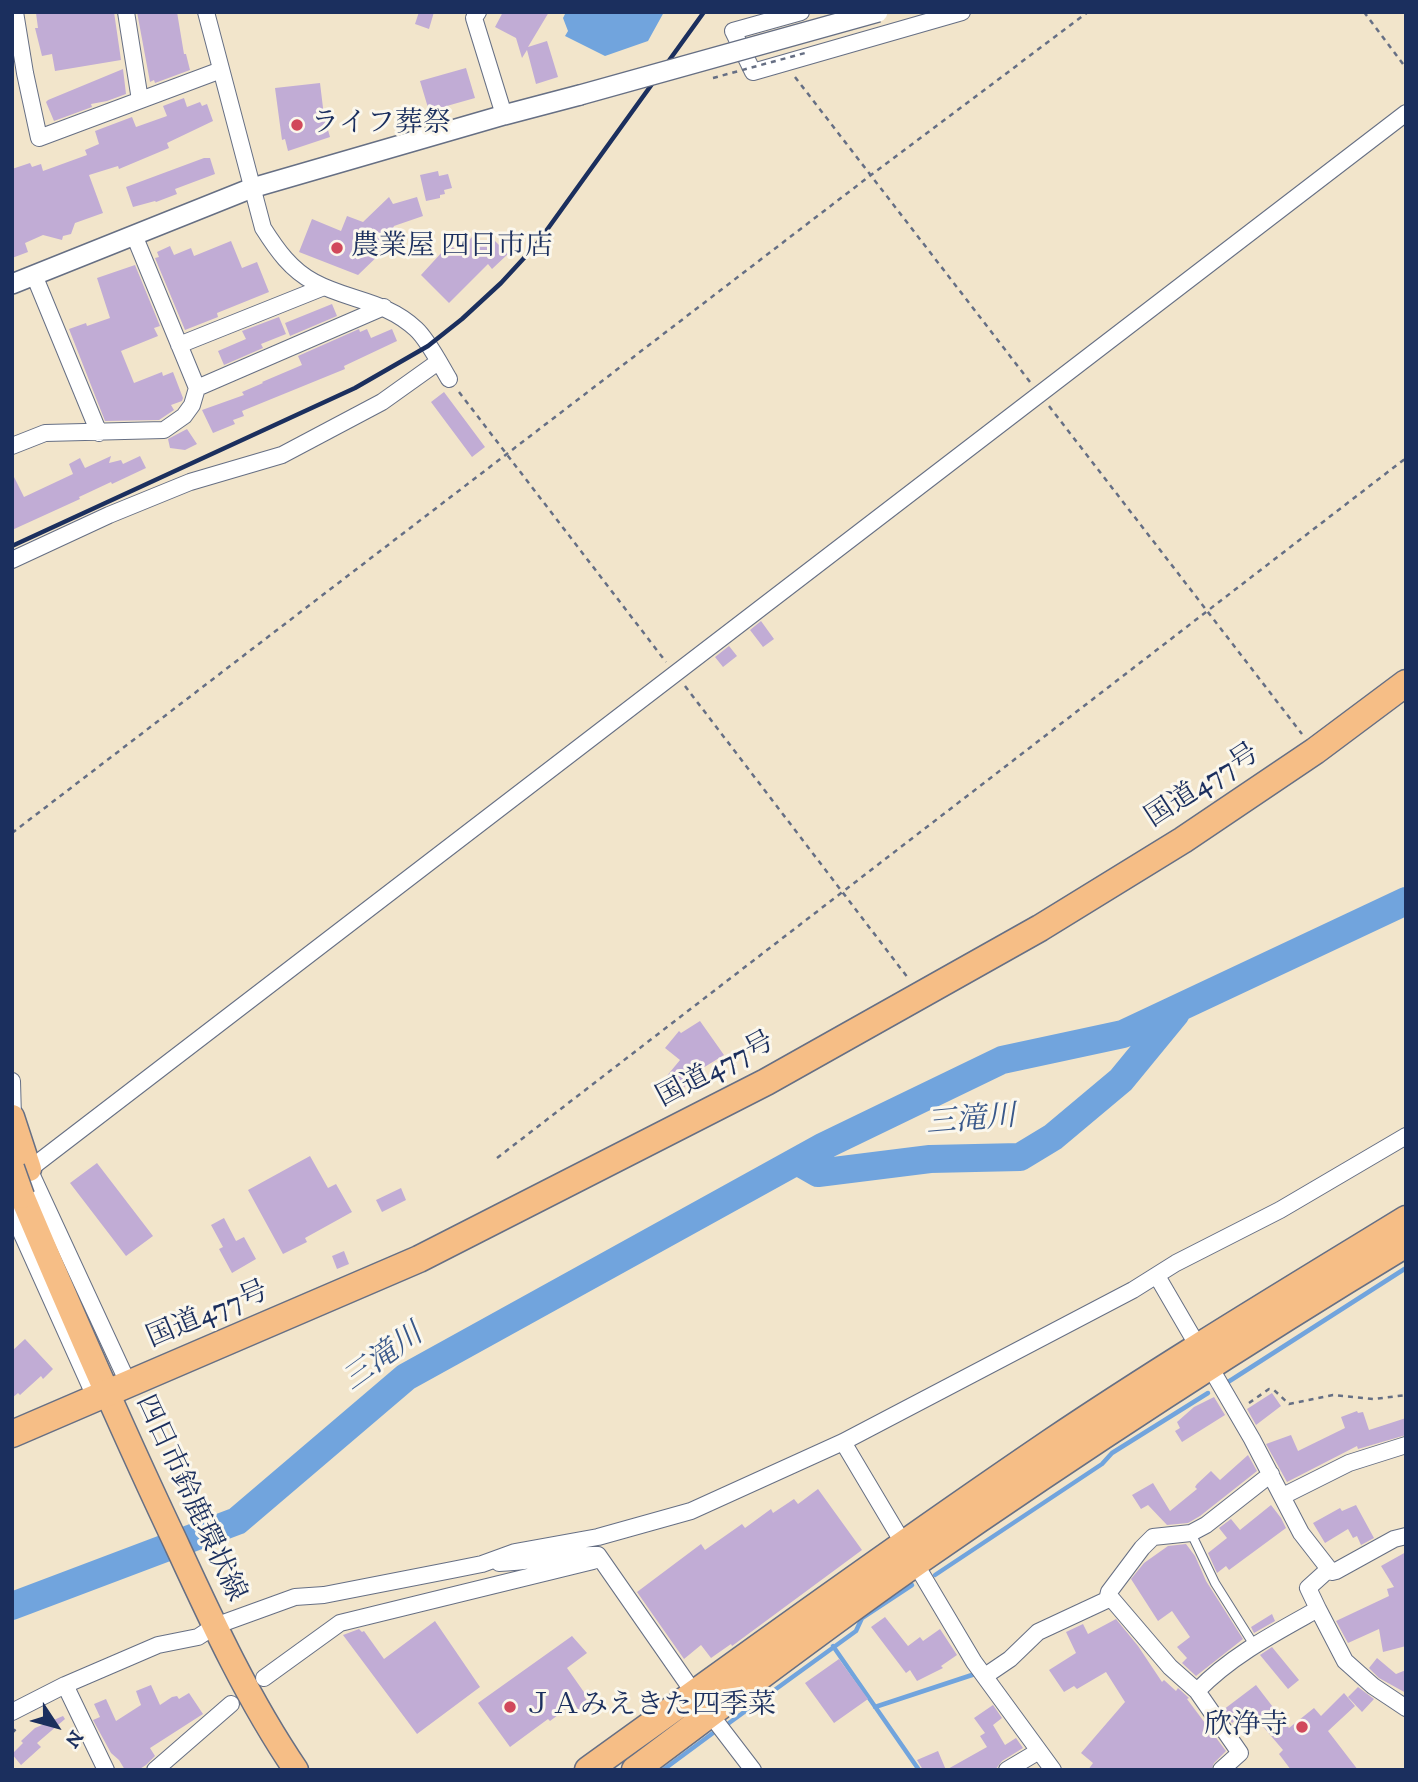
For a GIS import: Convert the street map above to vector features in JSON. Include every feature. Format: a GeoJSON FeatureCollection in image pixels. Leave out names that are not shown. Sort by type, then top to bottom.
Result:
{"type":"FeatureCollection","features":[{"type":"Feature","properties":{"kind":"highway","name":"国道477号"},"geometry":{"type":"LineString","coordinates":[[12,1434],[419,1259],[766,1082],[1040,928],[1183,840],[1315,751],[1406,683]]}},
{"type":"Feature","properties":{"kind":"highway"},"geometry":{"type":"LineString","coordinates":[[1204,1356],[1406,1219]]}},
{"type":"Feature","properties":{"kind":"highway"},"geometry":{"type":"LineString","coordinates":[[635,1770],[710,1714],[1054,1440],[1406,1244]]}},
{"type":"Feature","properties":{"kind":"highway"},"geometry":{"type":"LineString","coordinates":[[588,1770],[694,1693],[909,1554]]}},
{"type":"Feature","properties":{"kind":"main road","name":"四日市鈴鹿環状線"},"geometry":{"type":"LineString","coordinates":[[12,1118],[18,1185],[111,1393],[127,1439],[215,1626],[268,1729],[296,1770]]}},
{"type":"Feature","properties":{"kind":"street"},"geometry":{"type":"LineString","coordinates":[[15,12],[18,74],[39,138],[221,71]]}},
{"type":"Feature","properties":{"kind":"street"},"geometry":{"type":"LineString","coordinates":[[126,12],[140,100]]}},
{"type":"Feature","properties":{"kind":"street"},"geometry":{"type":"LineString","coordinates":[[206,12],[263,228],[279,254],[311,281],[384,307],[419,331],[449,379]]}},
{"type":"Feature","properties":{"kind":"street"},"geometry":{"type":"LineString","coordinates":[[478,12],[474,18],[504,115]]}},
{"type":"Feature","properties":{"kind":"street"},"geometry":{"type":"LineString","coordinates":[[801,12],[733,31],[753,72],[962,12]]}},
{"type":"Feature","properties":{"kind":"street"},"geometry":{"type":"LineString","coordinates":[[12,284],[252,188],[878,12]]}},
{"type":"Feature","properties":{"kind":"street"},"geometry":{"type":"LineString","coordinates":[[18,1185],[675,673],[1406,113]]}},
{"type":"Feature","properties":{"kind":"street"},"geometry":{"type":"LineString","coordinates":[[12,446],[45,433],[164,430],[184,416],[192,405],[197,388],[134,235]]}},
{"type":"Feature","properties":{"kind":"street"},"geometry":{"type":"LineString","coordinates":[[34,275],[99,433]]}},
{"type":"Feature","properties":{"kind":"street"},"geometry":{"type":"LineString","coordinates":[[179,345],[324,287]]}},
{"type":"Feature","properties":{"kind":"street"},"geometry":{"type":"LineString","coordinates":[[197,388],[384,307]]}},
{"type":"Feature","properties":{"kind":"street"},"geometry":{"type":"LineString","coordinates":[[12,560],[190,481],[282,455],[382,402],[438,362]]}},
{"type":"Feature","properties":{"kind":"street"},"geometry":{"type":"LineString","coordinates":[[12,1081],[12,1118]]}},
{"type":"Feature","properties":{"kind":"street"},"geometry":{"type":"LineString","coordinates":[[482,1564],[515,1552],[598,1537],[691,1511],[843,1442],[1280,1210],[1406,1136]]}},
{"type":"Feature","properties":{"kind":"street"},"geometry":{"type":"LineString","coordinates":[[1157,1276],[1271,1474],[1301,1533],[1329,1569],[1336,1571],[1394,1539],[1406,1536]]}},
{"type":"Feature","properties":{"kind":"street"},"geometry":{"type":"LineString","coordinates":[[843,1442],[985,1676],[1053,1770]]}},
{"type":"Feature","properties":{"kind":"street"},"geometry":{"type":"LineString","coordinates":[[1283,1496],[1349,1463],[1406,1445]]}},
{"type":"Feature","properties":{"kind":"street"},"geometry":{"type":"LineString","coordinates":[[1107,1600],[1109,1592],[1153,1537],[1191,1533],[1206,1525],[1271,1474]]}},
{"type":"Feature","properties":{"kind":"street"},"geometry":{"type":"LineString","coordinates":[[12,1712],[65,1685],[158,1645],[198,1637],[215,1626],[295,1597],[324,1595],[482,1564],[522,1562],[575,1554],[598,1555],[694,1693],[753,1770]]}},
{"type":"Feature","properties":{"kind":"street"},"geometry":{"type":"LineString","coordinates":[[264,1678],[340,1623],[601,1559]]}},
{"type":"Feature","properties":{"kind":"street"},"geometry":{"type":"LineString","coordinates":[[1329,1569],[1308,1588],[1345,1661],[1373,1686],[1406,1707]]}},
{"type":"Feature","properties":{"kind":"street"},"geometry":{"type":"LineString","coordinates":[[985,1676],[1010,1658],[1038,1632],[1111,1598],[1170,1667],[1197,1691],[1240,1753],[1221,1770]]}},
{"type":"Feature","properties":{"kind":"street"},"geometry":{"type":"LineString","coordinates":[[1197,1691],[1215,1672],[1254,1645],[1318,1609]]}},
{"type":"Feature","properties":{"kind":"street"},"geometry":{"type":"LineString","coordinates":[[65,1685],[98,1766]]}},
{"type":"Feature","properties":{"kind":"street"},"geometry":{"type":"LineString","coordinates":[[155,1770],[231,1704]]}},
{"type":"Feature","properties":{"kind":"street"},"geometry":{"type":"LineString","coordinates":[[1007,1770],[1039,1751]]}},
{"type":"Feature","properties":{"kind":"lane"},"geometry":{"type":"LineString","coordinates":[[1191,1533],[1215,1583],[1254,1645]]}},
{"type":"Feature","properties":{"kind":"path"},"geometry":{"type":"LineString","coordinates":[[12,833],[1088,12]]}},
{"type":"Feature","properties":{"kind":"path"},"geometry":{"type":"LineString","coordinates":[[1364,12],[1406,68]]}},
{"type":"Feature","properties":{"kind":"path"},"geometry":{"type":"LineString","coordinates":[[707,79],[805,53]]}},
{"type":"Feature","properties":{"kind":"path"},"geometry":{"type":"LineString","coordinates":[[784,63],[1315,751]]}},
{"type":"Feature","properties":{"kind":"path"},"geometry":{"type":"LineString","coordinates":[[449,379],[921,995]]}},
{"type":"Feature","properties":{"kind":"path"},"geometry":{"type":"LineString","coordinates":[[497,1158],[1406,458]]}},
{"type":"Feature","properties":{"kind":"path"},"geometry":{"type":"LineString","coordinates":[[1235,1412],[1269,1390],[1274,1390],[1289,1404],[1333,1395],[1374,1399],[1406,1395]]}},
{"type":"Feature","properties":{"kind":"water"},"geometry":{"type":"Polygon","coordinates":[[[566,12],[664,12],[648,41],[605,56],[565,36],[568,31],[563,18],[566,12]]]}},
{"type":"Feature","properties":{"kind":"building"},"geometry":{"type":"Polygon","coordinates":[[[114,12],[121,60],[55,71],[52,54],[42,56],[35,28],[38,28],[36,13],[114,12]]]}},
{"type":"Feature","properties":{"kind":"building"},"geometry":{"type":"Polygon","coordinates":[[[137,12],[177,12],[184,54],[190,70],[155,83],[154,80],[150,82],[137,12]]]}},
{"type":"Feature","properties":{"kind":"building"},"geometry":{"type":"Polygon","coordinates":[[[419,12],[434,12],[429,29],[415,24],[419,12]]]}},
{"type":"Feature","properties":{"kind":"building"},"geometry":{"type":"Polygon","coordinates":[[[503,12],[549,12],[528,47],[547,41],[558,77],[536,84],[527,50],[522,58],[516,38],[495,27],[503,12]]]}},
{"type":"Feature","properties":{"kind":"building"},"geometry":{"type":"Polygon","coordinates":[[[466,68],[475,98],[429,111],[420,81],[466,68]]]}},
{"type":"Feature","properties":{"kind":"building"},"geometry":{"type":"Polygon","coordinates":[[[123,69],[126,94],[91,104],[92,107],[54,121],[46,102],[48,100],[123,69]]]}},
{"type":"Feature","properties":{"kind":"building"},"geometry":{"type":"Polygon","coordinates":[[[320,83],[330,137],[288,151],[285,139],[282,140],[275,88],[320,83]]]}},
{"type":"Feature","properties":{"kind":"building"},"geometry":{"type":"Polygon","coordinates":[[[184,98],[187,107],[200,102],[202,106],[207,104],[213,121],[167,143],[169,148],[119,169],[118,166],[89,175],[103,213],[75,223],[71,234],[63,236],[62,240],[43,235],[25,243],[28,252],[12,258],[12,169],[30,163],[32,167],[41,164],[43,171],[87,155],[85,150],[99,144],[95,131],[132,117],[136,127],[167,116],[163,106],[184,98]]]}},
{"type":"Feature","properties":{"kind":"building"},"geometry":{"type":"Polygon","coordinates":[[[210,158],[215,174],[175,189],[177,194],[133,207],[126,187],[210,158]]]}},
{"type":"Feature","properties":{"kind":"building"},"geometry":{"type":"Polygon","coordinates":[[[438,171],[439,176],[448,174],[452,188],[444,190],[445,194],[440,195],[440,198],[426,201],[420,175],[438,171]]]}},
{"type":"Feature","properties":{"kind":"building"},"geometry":{"type":"Polygon","coordinates":[[[389,197],[393,204],[417,197],[423,216],[394,226],[384,250],[358,275],[299,252],[312,219],[341,231],[347,216],[363,222],[389,197]]]}},
{"type":"Feature","properties":{"kind":"building"},"geometry":{"type":"Polygon","coordinates":[[[473,236],[483,246],[492,238],[508,254],[492,269],[488,264],[449,303],[421,275],[443,251],[452,246],[457,252],[473,236]]]}},
{"type":"Feature","properties":{"kind":"building"},"geometry":{"type":"Polygon","coordinates":[[[231,241],[242,268],[257,262],[269,292],[217,313],[218,317],[185,330],[155,258],[159,257],[157,252],[170,246],[174,255],[191,248],[194,256],[231,241]]]}},
{"type":"Feature","properties":{"kind":"building"},"geometry":{"type":"Polygon","coordinates":[[[135,265],[160,326],[154,328],[158,336],[121,351],[134,383],[162,372],[163,376],[173,372],[183,398],[171,405],[174,410],[159,420],[105,421],[69,329],[110,318],[97,278],[135,265]]]}},
{"type":"Feature","properties":{"kind":"building"},"geometry":{"type":"Polygon","coordinates":[[[332,304],[337,316],[290,336],[285,323],[332,304]]]}},
{"type":"Feature","properties":{"kind":"building"},"geometry":{"type":"Polygon","coordinates":[[[279,317],[286,334],[261,344],[263,348],[224,365],[218,351],[246,339],[242,331],[279,317]]]}},
{"type":"Feature","properties":{"kind":"building"},"geometry":{"type":"Polygon","coordinates":[[[359,329],[360,332],[367,329],[371,338],[392,329],[397,341],[344,366],[345,369],[242,411],[244,416],[233,420],[235,424],[213,433],[202,410],[244,395],[242,392],[302,365],[298,356],[359,329]]]}},
{"type":"Feature","properties":{"kind":"building"},"geometry":{"type":"Polygon","coordinates":[[[444,392],[485,447],[472,457],[431,402],[444,392]]]}},
{"type":"Feature","properties":{"kind":"building"},"geometry":{"type":"Polygon","coordinates":[[[187,429],[197,444],[185,450],[170,448],[168,439],[187,429]]]}},
{"type":"Feature","properties":{"kind":"building"},"geometry":{"type":"Polygon","coordinates":[[[111,456],[109,463],[121,460],[123,464],[140,456],[146,468],[12,530],[12,473],[24,497],[73,474],[69,464],[80,458],[85,468],[111,456]]]}},
{"type":"Feature","properties":{"kind":"building"},"geometry":{"type":"Polygon","coordinates":[[[761,621],[774,639],[763,647],[750,630],[761,621]]]}},
{"type":"Feature","properties":{"kind":"building"},"geometry":{"type":"Polygon","coordinates":[[[729,646],[737,656],[723,667],[715,657],[729,646]]]}},
{"type":"Feature","properties":{"kind":"building"},"geometry":{"type":"Polygon","coordinates":[[[700,1021],[724,1055],[698,1071],[677,1096],[661,1083],[680,1060],[665,1048],[679,1031],[681,1033],[700,1021]]]}},
{"type":"Feature","properties":{"kind":"building"},"geometry":{"type":"Polygon","coordinates":[[[310,1156],[328,1188],[336,1184],[352,1212],[305,1238],[307,1242],[283,1254],[248,1190],[310,1156]]]}},
{"type":"Feature","properties":{"kind":"building"},"geometry":{"type":"Polygon","coordinates":[[[97,1163],[153,1236],[126,1256],[70,1183],[97,1163]]]}},
{"type":"Feature","properties":{"kind":"building"},"geometry":{"type":"Polygon","coordinates":[[[401,1188],[406,1200],[382,1212],[376,1200],[401,1188]]]}},
{"type":"Feature","properties":{"kind":"building"},"geometry":{"type":"Polygon","coordinates":[[[224,1218],[236,1241],[244,1237],[256,1259],[232,1273],[219,1249],[223,1247],[211,1225],[224,1218]]]}},
{"type":"Feature","properties":{"kind":"building"},"geometry":{"type":"Polygon","coordinates":[[[344,1251],[349,1264],[337,1269],[332,1256],[344,1251]]]}},
{"type":"Feature","properties":{"kind":"building"},"geometry":{"type":"Polygon","coordinates":[[[25,1339],[53,1369],[43,1379],[41,1376],[20,1395],[18,1393],[12,1398],[12,1351],[25,1339]]]}},
{"type":"Feature","properties":{"kind":"building"},"geometry":{"type":"Polygon","coordinates":[[[1272,1393],[1281,1406],[1256,1425],[1247,1409],[1272,1393]]]}},
{"type":"Feature","properties":{"kind":"building"},"geometry":{"type":"Polygon","coordinates":[[[1214,1397],[1225,1415],[1182,1442],[1175,1431],[1180,1428],[1177,1422],[1194,1407],[1214,1397]]]}},
{"type":"Feature","properties":{"kind":"building"},"geometry":{"type":"Polygon","coordinates":[[[1357,1411],[1363,1412],[1369,1430],[1406,1418],[1406,1435],[1358,1449],[1357,1446],[1287,1482],[1266,1444],[1291,1435],[1298,1451],[1345,1428],[1341,1417],[1357,1411]]]}},
{"type":"Feature","properties":{"kind":"building"},"geometry":{"type":"Polygon","coordinates":[[[1248,1455],[1257,1471],[1188,1523],[1167,1525],[1148,1505],[1141,1509],[1132,1495],[1153,1483],[1170,1511],[1197,1489],[1197,1484],[1211,1471],[1220,1480],[1248,1455]]]}},
{"type":"Feature","properties":{"kind":"building"},"geometry":{"type":"Polygon","coordinates":[[[818,1489],[862,1550],[732,1646],[731,1644],[711,1658],[701,1645],[684,1659],[637,1592],[701,1544],[705,1550],[742,1524],[745,1528],[771,1509],[773,1513],[794,1499],[798,1504],[818,1489]]]}},
{"type":"Feature","properties":{"kind":"building"},"geometry":{"type":"Polygon","coordinates":[[[1271,1505],[1286,1528],[1229,1570],[1226,1566],[1217,1573],[1208,1553],[1227,1538],[1219,1528],[1231,1519],[1240,1530],[1271,1505]]]}},
{"type":"Feature","properties":{"kind":"building"},"geometry":{"type":"Polygon","coordinates":[[[1356,1505],[1374,1538],[1361,1545],[1357,1536],[1353,1538],[1348,1529],[1325,1543],[1313,1523],[1340,1508],[1342,1511],[1356,1505]]]}},
{"type":"Feature","properties":{"kind":"building"},"geometry":{"type":"Polygon","coordinates":[[[1186,1544],[1243,1639],[1196,1676],[1182,1663],[1187,1658],[1177,1647],[1190,1637],[1172,1611],[1158,1621],[1131,1579],[1144,1563],[1168,1546],[1186,1544]]]}},
{"type":"Feature","properties":{"kind":"building"},"geometry":{"type":"Polygon","coordinates":[[[1406,1552],[1406,1646],[1383,1652],[1379,1629],[1348,1643],[1336,1621],[1389,1596],[1387,1589],[1394,1587],[1381,1566],[1406,1552]]]}},
{"type":"Feature","properties":{"kind":"building"},"geometry":{"type":"Polygon","coordinates":[[[1272,1614],[1275,1621],[1254,1633],[1251,1627],[1272,1614]]]}},
{"type":"Feature","properties":{"kind":"building"},"geometry":{"type":"Polygon","coordinates":[[[885,1617],[908,1646],[920,1637],[923,1641],[940,1629],[957,1655],[941,1666],[943,1668],[917,1681],[910,1670],[906,1673],[871,1627],[885,1617]]]}},
{"type":"Feature","properties":{"kind":"building"},"geometry":{"type":"Polygon","coordinates":[[[1116,1619],[1162,1682],[1164,1680],[1176,1691],[1178,1688],[1189,1698],[1187,1699],[1226,1751],[1211,1770],[1088,1770],[1093,1763],[1081,1753],[1125,1702],[1106,1672],[1077,1689],[1074,1686],[1064,1692],[1049,1670],[1076,1653],[1066,1632],[1083,1624],[1088,1634],[1116,1619]]]}},
{"type":"Feature","properties":{"kind":"building"},"geometry":{"type":"Polygon","coordinates":[[[435,1621],[480,1687],[417,1734],[343,1635],[359,1629],[364,1631],[384,1659],[435,1621]]]}},
{"type":"Feature","properties":{"kind":"building"},"geometry":{"type":"Polygon","coordinates":[[[572,1636],[587,1653],[567,1668],[586,1695],[584,1696],[589,1704],[579,1711],[574,1703],[510,1747],[478,1703],[572,1636]]]}},
{"type":"Feature","properties":{"kind":"building"},"geometry":{"type":"Polygon","coordinates":[[[1272,1647],[1299,1680],[1288,1689],[1260,1655],[1272,1647]]]}},
{"type":"Feature","properties":{"kind":"building"},"geometry":{"type":"Polygon","coordinates":[[[1377,1658],[1396,1674],[1406,1670],[1406,1693],[1379,1678],[1369,1668],[1377,1658]]]}},
{"type":"Feature","properties":{"kind":"building"},"geometry":{"type":"Polygon","coordinates":[[[839,1659],[868,1699],[834,1723],[805,1683],[839,1659]]]}},
{"type":"Feature","properties":{"kind":"building"},"geometry":{"type":"Polygon","coordinates":[[[151,1685],[160,1705],[172,1697],[177,1696],[179,1699],[189,1693],[203,1714],[150,1748],[155,1756],[146,1765],[138,1770],[125,1770],[111,1753],[93,1720],[100,1717],[94,1704],[106,1699],[116,1721],[141,1705],[136,1691],[151,1685]]]}},
{"type":"Feature","properties":{"kind":"building","name":"欣浄寺"},"geometry":{"type":"Polygon","coordinates":[[[1256,1685],[1289,1728],[1314,1708],[1321,1716],[1344,1693],[1355,1706],[1328,1731],[1358,1770],[1291,1770],[1279,1754],[1283,1750],[1254,1716],[1248,1720],[1244,1715],[1232,1723],[1223,1710],[1256,1685]]]}},
{"type":"Feature","properties":{"kind":"building"},"geometry":{"type":"Polygon","coordinates":[[[1358,1687],[1374,1699],[1362,1712],[1348,1697],[1358,1687]]]}},
{"type":"Feature","properties":{"kind":"building"},"geometry":{"type":"Polygon","coordinates":[[[993,1705],[1002,1718],[993,1725],[1005,1745],[1016,1738],[1023,1748],[1002,1761],[995,1770],[946,1770],[987,1747],[980,1736],[985,1733],[974,1718],[993,1705]]]}},
{"type":"Feature","properties":{"kind":"building"},"geometry":{"type":"Polygon","coordinates":[[[63,1716],[65,1719],[37,1743],[41,1747],[21,1765],[12,1754],[23,1743],[21,1741],[35,1728],[63,1716]]]}},
{"type":"Feature","properties":{"kind":"building"},"geometry":{"type":"Polygon","coordinates":[[[938,1751],[946,1770],[923,1770],[917,1760],[938,1751]]]}},
{"type":"Feature","properties":{"kind":"waterway","name":"三滝川"},"geometry":{"type":"LineString","coordinates":[[12,1606],[237,1521],[406,1377],[824,1146],[1002,1060],[1123,1034],[1406,901]]}},
{"type":"Feature","properties":{"kind":"waterway","name":"三滝川"},"geometry":{"type":"LineString","coordinates":[[797,1161],[818,1173],[930,1159],[1020,1157],[1053,1137],[1121,1080],[1176,1013]]}},
{"type":"Feature","properties":{"kind":"waterway"},"geometry":{"type":"LineString","coordinates":[[1228,1382],[1406,1268]]}},
{"type":"Feature","properties":{"kind":"waterway"},"geometry":{"type":"LineString","coordinates":[[935,1575],[1102,1464],[1112,1453],[1208,1393]]}},
{"type":"Feature","properties":{"kind":"waterway"},"geometry":{"type":"LineString","coordinates":[[729,1723],[856,1631],[862,1618],[912,1585]]}},
{"type":"Feature","properties":{"kind":"waterway"},"geometry":{"type":"LineString","coordinates":[[833,1646],[919,1770]]}},
{"type":"Feature","properties":{"kind":"waterway"},"geometry":{"type":"LineString","coordinates":[[875,1707],[975,1674]]}},
{"type":"Feature","properties":{"kind":"waterway"},"geometry":{"type":"LineString","coordinates":[[663,1770],[713,1733]]}},
{"type":"Feature","properties":{"kind":"railway"},"geometry":{"type":"LineString","coordinates":[[12,546],[355,388],[428,346],[501,283],[536,245],[704,12]]}},
{"type":"Feature","properties":{"kind":"place","name":"ライフ葬祭"},"geometry":{"type":"Point","coordinates":[297,125]}},
{"type":"Feature","properties":{"kind":"place","name":"農業屋 四日市店"},"geometry":{"type":"Point","coordinates":[337,248]}},
{"type":"Feature","properties":{"kind":"place","name":"ＪＡみえきた四季菜"},"geometry":{"type":"Point","coordinates":[510,1707]}},
{"type":"Feature","properties":{"kind":"place","name":"欣浄寺"},"geometry":{"type":"Point","coordinates":[1302,1727]}}]}
